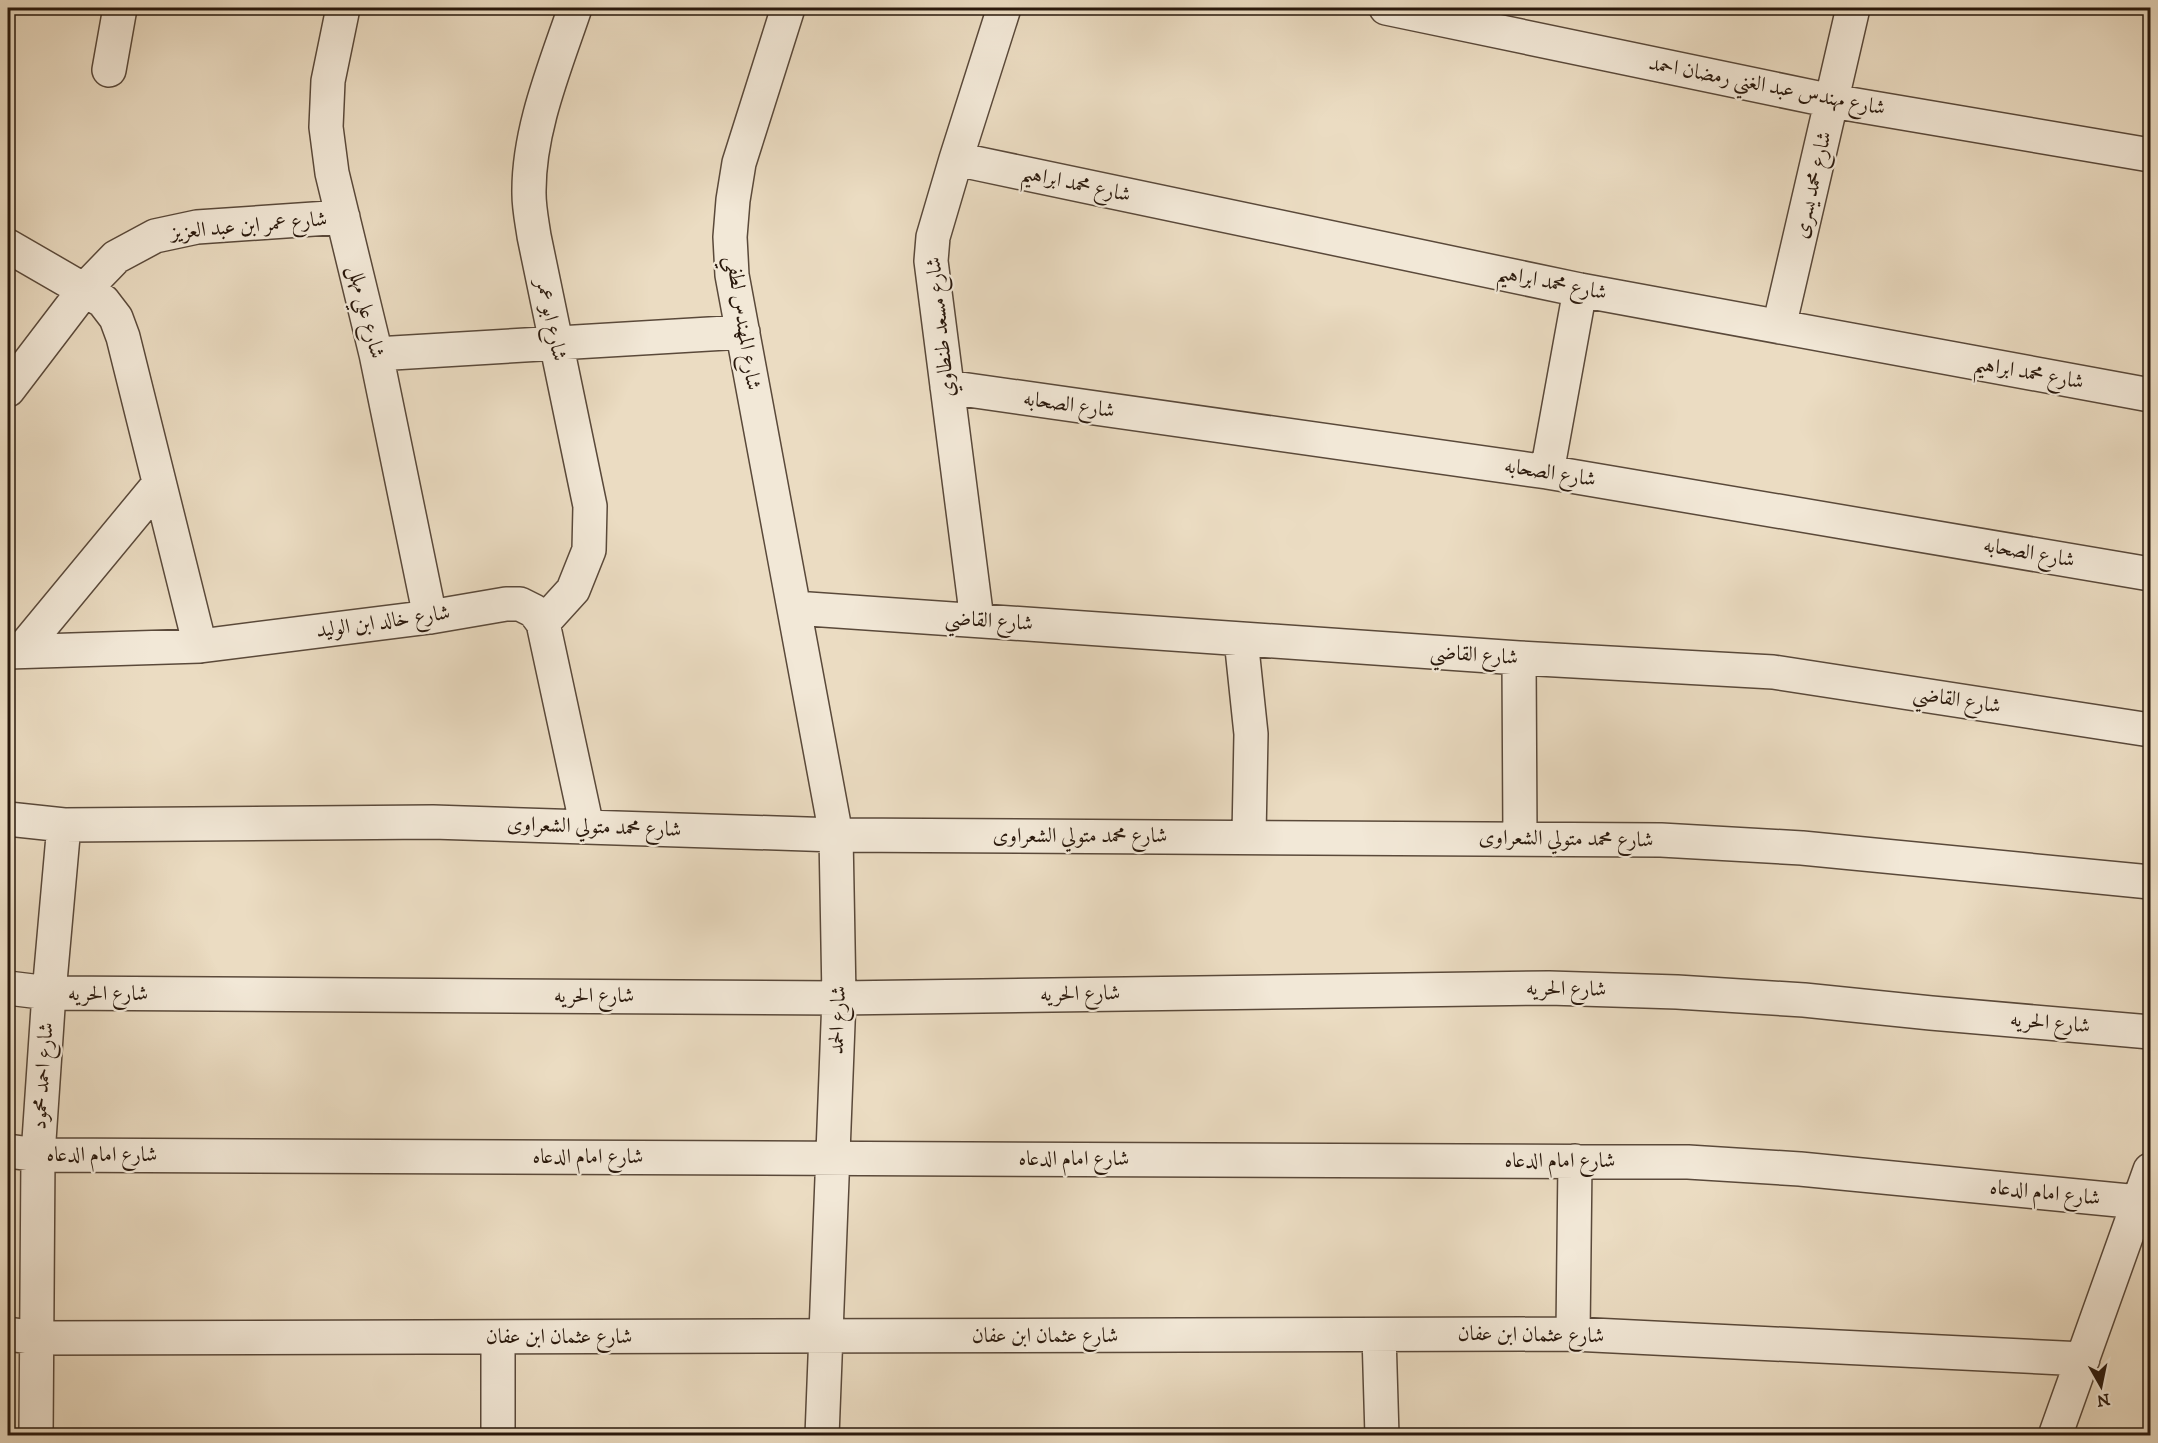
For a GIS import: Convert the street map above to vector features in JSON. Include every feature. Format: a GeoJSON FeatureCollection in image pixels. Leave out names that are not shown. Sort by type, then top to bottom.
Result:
{"type":"FeatureCollection","features":[{"type":"Feature","properties":{"kind":"street"},"geometry":{"type":"LineString","coordinates":[[109,70],[120,8]]}},
{"type":"Feature","properties":{"kind":"street","name":"شارع علي مهلل"},"geometry":{"type":"LineString","coordinates":[[343,8],[328,81],[326,127],[332,172],[376,354],[430,617]]}},
{"type":"Feature","properties":{"kind":"street","name":"شارع ابو عمر"},"geometry":{"type":"LineString","coordinates":[[543,623],[573,590],[589,550],[590,506],[534,236],[529,195],[532,153],[541,114],[574,8]]}},
{"type":"Feature","properties":{"kind":"street","name":"شارع المهندس لطفي"},"geometry":{"type":"LineString","coordinates":[[788,8],[740,163],[733,200],[730,237],[732,275],[794,608]]}},
{"type":"Feature","properties":{"kind":"street","name":"شارع مسعد طنطاوي"},"geometry":{"type":"LineString","coordinates":[[976,620],[931,261],[933,237],[1004,8]]}},
{"type":"Feature","properties":{"kind":"street","name":"شارع مهندس عبد الغني رمضان احمد"},"geometry":{"type":"LineString","coordinates":[[1386,8],[1832,101],[2151,155]]}},
{"type":"Feature","properties":{"kind":"street","name":"شارع محمد يسرى"},"geometry":{"type":"LineString","coordinates":[[1779,327],[1853,8]]}},
{"type":"Feature","properties":{"kind":"street","name":"شارع محمد ابراهيم"},"geometry":{"type":"LineString","coordinates":[[956,159],[1580,290],[2151,395]]}},
{"type":"Feature","properties":{"kind":"street","name":"شارع عمر ابن عبد العزيز"},"geometry":{"type":"LineString","coordinates":[[8,390],[85,289],[116,257],[154,236],[198,227],[343,217]]}},
{"type":"Feature","properties":{"kind":"street"},"geometry":{"type":"LineString","coordinates":[[8,246],[85,289],[103,301],[116,318],[123,337],[200,646]]}},
{"type":"Feature","properties":{"kind":"street"},"geometry":{"type":"LineString","coordinates":[[1547,472],[1580,290]]}},
{"type":"Feature","properties":{"kind":"street"},"geometry":{"type":"LineString","coordinates":[[376,354],[743,332]]}},
{"type":"Feature","properties":{"kind":"street","name":"شارع الصحابه"},"geometry":{"type":"LineString","coordinates":[[947,387],[1547,472],[2151,574]]}},
{"type":"Feature","properties":{"kind":"street"},"geometry":{"type":"LineString","coordinates":[[14,652],[159,484]]}},
{"type":"Feature","properties":{"kind":"street","name":"شارع خالد ابن الوليد"},"geometry":{"type":"LineString","coordinates":[[14,652],[200,646],[430,617],[506,604],[520,604],[534,611],[543,623]]}},
{"type":"Feature","properties":{"kind":"street","name":"شارع القاضي"},"geometry":{"type":"LineString","coordinates":[[794,608],[1519,658],[1773,672],[2151,730]]}},
{"type":"Feature","properties":{"kind":"street","name":"شارع الحمد"},"geometry":{"type":"LineString","coordinates":[[794,608],[836,835],[839,998],[822,1436]]}},
{"type":"Feature","properties":{"kind":"street"},"geometry":{"type":"LineString","coordinates":[[543,623],[587,827]]}},
{"type":"Feature","properties":{"kind":"street"},"geometry":{"type":"LineString","coordinates":[[1240,639],[1251,734],[1249,836]]}},
{"type":"Feature","properties":{"kind":"street"},"geometry":{"type":"LineString","coordinates":[[1519,658],[1520,838]]}},
{"type":"Feature","properties":{"kind":"street","name":"شارع محمد متولي الشعراوى"},"geometry":{"type":"LineString","coordinates":[[8,819],[63,825],[433,822],[836,835],[1661,840],[1802,848],[2151,882]]}},
{"type":"Feature","properties":{"kind":"street","name":"شارع احمد محمود"},"geometry":{"type":"LineString","coordinates":[[36,1436],[22,1336],[23,1153],[49,993],[63,825]]}},
{"type":"Feature","properties":{"kind":"street","name":"شارع الحريه"},"geometry":{"type":"LineString","coordinates":[[8,988],[49,993],[839,998],[1549,988],[1677,992],[1804,1000],[2151,1032]]}},
{"type":"Feature","properties":{"kind":"street","name":"شارع امام الدعاه"},"geometry":{"type":"LineString","coordinates":[[23,1153],[1688,1162],[1800,1168],[2139,1202]]}},
{"type":"Feature","properties":{"kind":"street"},"geometry":{"type":"LineString","coordinates":[[1573,1334],[1575,1161]]}},
{"type":"Feature","properties":{"kind":"street"},"geometry":{"type":"LineString","coordinates":[[2055,1436],[2151,1170]]}},
{"type":"Feature","properties":{"kind":"street","name":"شارع عثمان ابن عفان"},"geometry":{"type":"LineString","coordinates":[[22,1336],[1573,1334],[2083,1359]]}},
{"type":"Feature","properties":{"kind":"street"},"geometry":{"type":"LineString","coordinates":[[1379,1335],[1382,1436]]}},
{"type":"Feature","properties":{"kind":"street"},"geometry":{"type":"LineString","coordinates":[[498,1337],[498,1436]]}}]}
